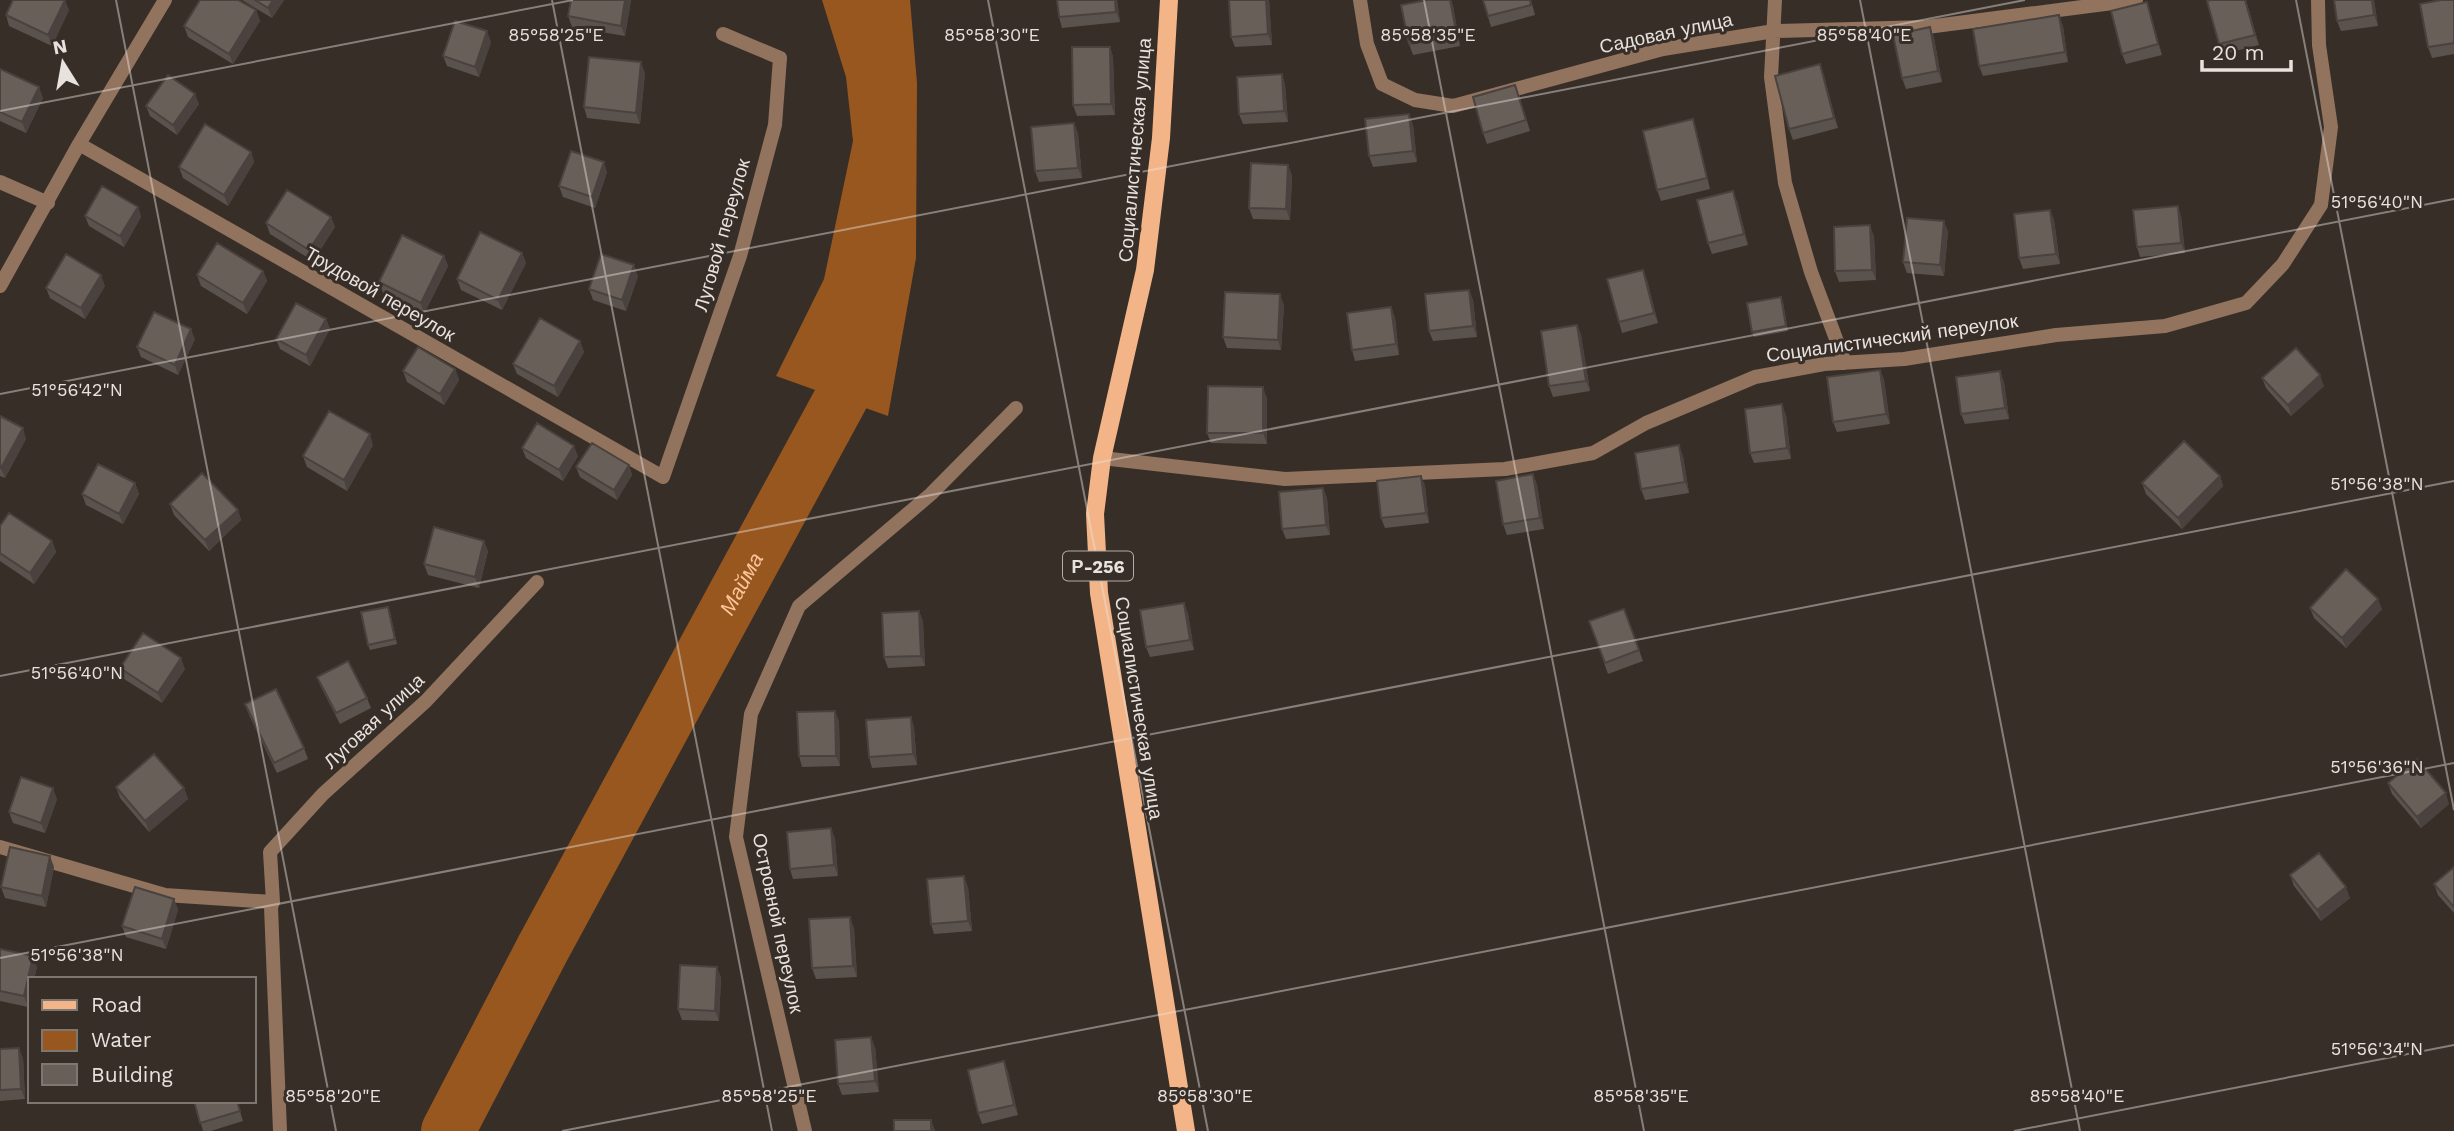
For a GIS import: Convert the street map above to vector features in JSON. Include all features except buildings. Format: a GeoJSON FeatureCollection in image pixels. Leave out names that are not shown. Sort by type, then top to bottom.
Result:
{"type":"FeatureCollection","features":[{"type":"Feature","properties":{"kind":"main road","name":"Социалистическая улица"},"geometry":{"type":"LineString","coordinates":[[1169,0],[1161,138],[1145,270],[1102,458],[1095,514],[1099,593],[1186,1131]]}},
{"type":"Feature","properties":{"kind":"street"},"geometry":{"type":"LineString","coordinates":[[0,286],[79,144],[165,0]]}},
{"type":"Feature","properties":{"kind":"street","name":"Садовая улица"},"geometry":{"type":"LineString","coordinates":[[1360,0],[1367,44],[1382,84],[1415,100],[1454,106],[1663,50],[1774,31],[1927,27],[2136,0]]}},
{"type":"Feature","properties":{"kind":"street"},"geometry":{"type":"LineString","coordinates":[[1775,0],[1772,77],[1785,183],[1811,272],[1845,363]]}},
{"type":"Feature","properties":{"kind":"street","name":"Социалистический переулок"},"geometry":{"type":"LineString","coordinates":[[1102,458],[1285,479],[1505,469],[1594,453],[1646,423],[1755,377],[1824,364],[1905,359],[2056,335],[2165,326],[2246,303],[2283,264],[2321,205],[2331,127],[2319,45],[2318,0]]}},
{"type":"Feature","properties":{"kind":"street","name":"Луговой переулок"},"geometry":{"type":"LineString","coordinates":[[663,477],[740,256],[775,125],[780,58],[723,34]]}},
{"type":"Feature","properties":{"kind":"street","name":"Трудовой переулок"},"geometry":{"type":"LineString","coordinates":[[79,144],[663,477]]}},
{"type":"Feature","properties":{"kind":"street"},"geometry":{"type":"LineString","coordinates":[[0,182],[48,203]]}},
{"type":"Feature","properties":{"kind":"street","name":"Островной переулок"},"geometry":{"type":"LineString","coordinates":[[805,1131],[736,837],[751,714],[799,606],[930,494],[1016,408]]}},
{"type":"Feature","properties":{"kind":"street","name":"Луговая улица"},"geometry":{"type":"LineString","coordinates":[[280,1131],[271,907],[274,902],[270,852],[323,794],[426,701],[537,582]]}},
{"type":"Feature","properties":{"kind":"street"},"geometry":{"type":"LineString","coordinates":[[0,847],[164,895],[274,902]]}},
{"type":"Feature","properties":{"kind":"water"},"geometry":{"type":"Polygon","coordinates":[[[822,0],[910,0],[917,83],[916,258],[888,416],[776,376],[824,279],[853,141],[846,77],[822,0]]]}},
{"type":"Feature","properties":{"kind":"waterway","name":"Майма"},"geometry":{"type":"LineString","coordinates":[[448,1131],[542,950],[864,356],[871,331]]}}]}
